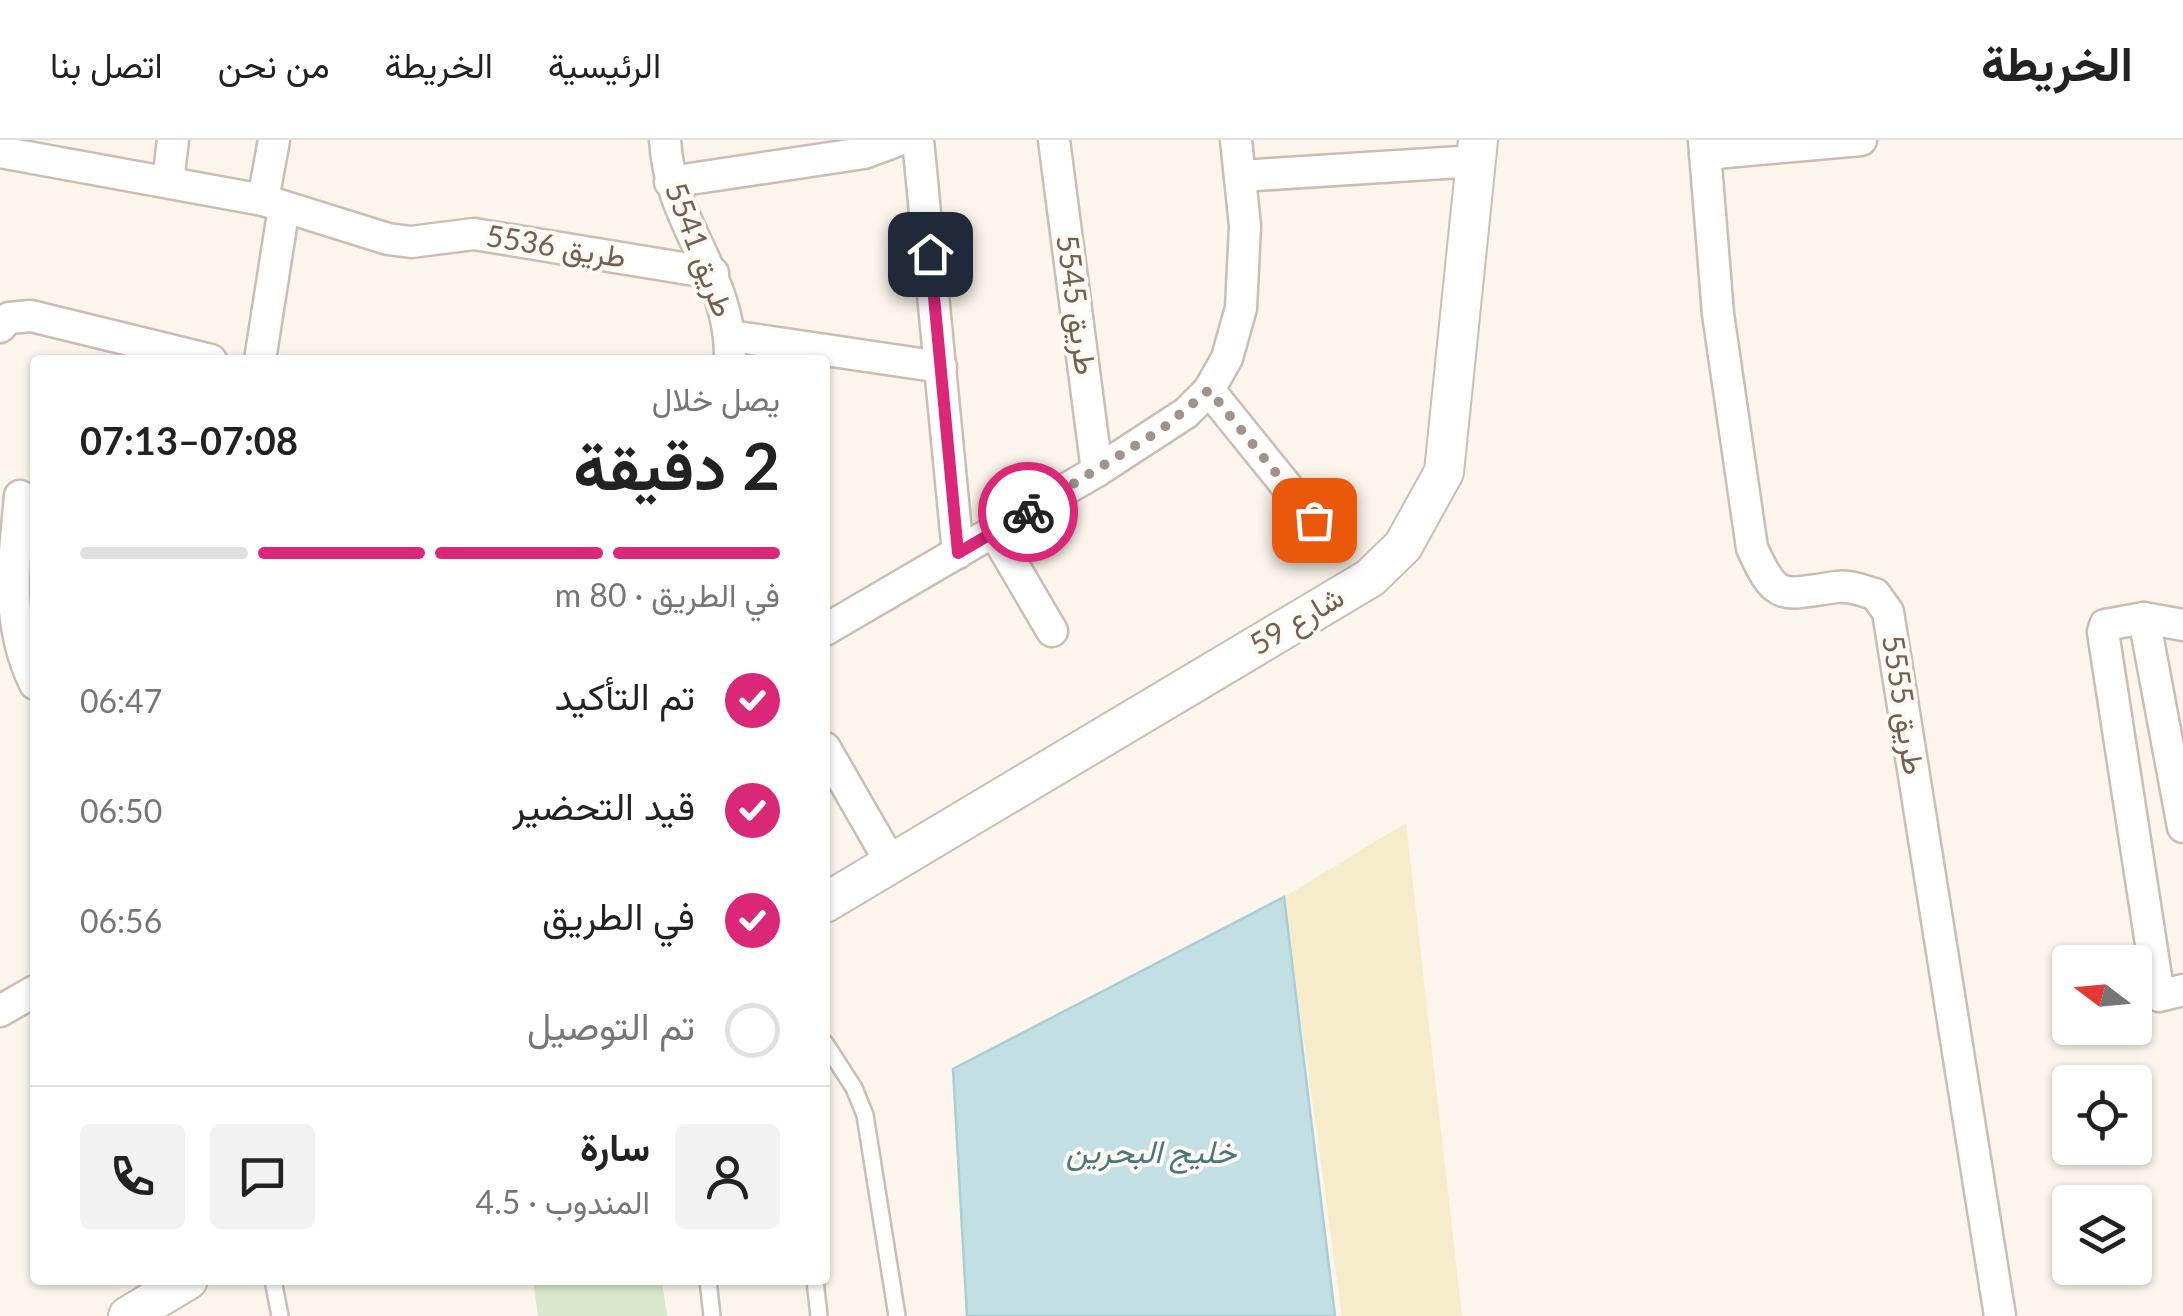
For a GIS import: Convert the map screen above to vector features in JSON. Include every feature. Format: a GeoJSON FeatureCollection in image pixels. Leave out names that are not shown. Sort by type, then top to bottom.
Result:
{"type":"FeatureCollection","features":[{"type":"Feature","properties":{"kind":"street"},"geometry":{"type":"LineString","coordinates":[[168,182],[174,140]]}},
{"type":"Feature","properties":{"kind":"street"},"geometry":{"type":"LineString","coordinates":[[260,355],[273,204],[274,140]]}},
{"type":"Feature","properties":{"kind":"street","name":"طريق 5541"},"geometry":{"type":"LineString","coordinates":[[665,140],[670,182],[684,224],[713,273],[731,348]]}},
{"type":"Feature","properties":{"kind":"street"},"geometry":{"type":"LineString","coordinates":[[670,182],[864,153],[899,140]]}},
{"type":"Feature","properties":{"kind":"street"},"geometry":{"type":"LineString","coordinates":[[918,140],[958,553]]}},
{"type":"Feature","properties":{"kind":"street","name":"طريق 5545"},"geometry":{"type":"LineString","coordinates":[[1054,140],[1098,471]]}},
{"type":"Feature","properties":{"kind":"street"},"geometry":{"type":"LineString","coordinates":[[830,627],[1098,471],[1186,413],[1209,390],[1227,358],[1242,308],[1245,242],[1236,140]]}},
{"type":"Feature","properties":{"kind":"street"},"geometry":{"type":"LineString","coordinates":[[1705,147],[1862,140]]}},
{"type":"Feature","properties":{"kind":"street","name":"طريق 5555"},"geometry":{"type":"LineString","coordinates":[[1705,147],[1718,314],[1752,548],[1766,580],[1780,593],[1800,595],[1841,586],[1875,594],[1888,612],[2000,1316]]}},
{"type":"Feature","properties":{"kind":"street"},"geometry":{"type":"LineString","coordinates":[[1240,176],[1477,151]]}},
{"type":"Feature","properties":{"kind":"street","name":"شارع 59"},"geometry":{"type":"LineString","coordinates":[[830,899],[1370,578],[1403,546],[1444,472],[1477,151]]}},
{"type":"Feature","properties":{"kind":"street","name":"طريق 5536"},"geometry":{"type":"LineString","coordinates":[[0,152],[273,204],[388,240],[411,242],[474,234],[713,273]]}},
{"type":"Feature","properties":{"kind":"street"},"geometry":{"type":"LineString","coordinates":[[0,327],[9,318],[31,316],[191,355]]}},
{"type":"Feature","properties":{"kind":"street"},"geometry":{"type":"LineString","coordinates":[[731,348],[808,355]]}},
{"type":"Feature","properties":{"kind":"street"},"geometry":{"type":"LineString","coordinates":[[830,357],[941,367]]}},
{"type":"Feature","properties":{"kind":"street"},"geometry":{"type":"LineString","coordinates":[[1209,390],[1314,520]]}},
{"type":"Feature","properties":{"kind":"street"},"geometry":{"type":"LineString","coordinates":[[18,495],[12,613],[22,658],[30,674]]}},
{"type":"Feature","properties":{"kind":"street"},"geometry":{"type":"LineString","coordinates":[[994,532],[1052,631]]}},
{"type":"Feature","properties":{"kind":"street"},"geometry":{"type":"LineString","coordinates":[[2183,625],[2144,618],[2105,625],[2103,632],[2159,996],[2183,990]]}},
{"type":"Feature","properties":{"kind":"street"},"geometry":{"type":"LineString","coordinates":[[2144,618],[2183,827]]}},
{"type":"Feature","properties":{"kind":"street"},"geometry":{"type":"LineString","coordinates":[[830,757],[891,863]]}},
{"type":"Feature","properties":{"kind":"street"},"geometry":{"type":"LineString","coordinates":[[0,1011],[30,994]]}},
{"type":"Feature","properties":{"kind":"street"},"geometry":{"type":"LineString","coordinates":[[128,1316],[180,1285]]}},
{"type":"Feature","properties":{"kind":"lane"},"geometry":{"type":"LineString","coordinates":[[830,1052],[866,1115],[897,1316]]}},
{"type":"Feature","properties":{"kind":"lane"},"geometry":{"type":"LineString","coordinates":[[275,1285],[280,1316]]}},
{"type":"Feature","properties":{"kind":"lane"},"geometry":{"type":"LineString","coordinates":[[709,1285],[712,1316]]}},
{"type":"Feature","properties":{"kind":"lane"},"geometry":{"type":"LineString","coordinates":[[816,1285],[820,1316]]}},
{"type":"Feature","properties":{"kind":"green space"},"geometry":{"type":"Polygon","coordinates":[[[534,1285],[663,1285],[667,1316],[538,1316],[534,1285]]]}},
{"type":"Feature","properties":{"kind":"sand"},"geometry":{"type":"Polygon","coordinates":[[[1406,823],[1462,1316],[1342,1316],[1284,897],[1406,823]]]}},
{"type":"Feature","properties":{"kind":"water","name":"خليج البحرين"},"geometry":{"type":"Polygon","coordinates":[[[1284,897],[1335,1316],[967,1316],[953,1069],[1284,897]]]}},
{"type":"Feature","properties":{"kind":"way so far"},"geometry":{"type":"LineString","coordinates":[[1028,512],[1186,413],[1209,390],[1314,520]]}},
{"type":"Feature","properties":{"kind":"route"},"geometry":{"type":"LineString","coordinates":[[930,254],[958,553],[1028,512]]}}]}
